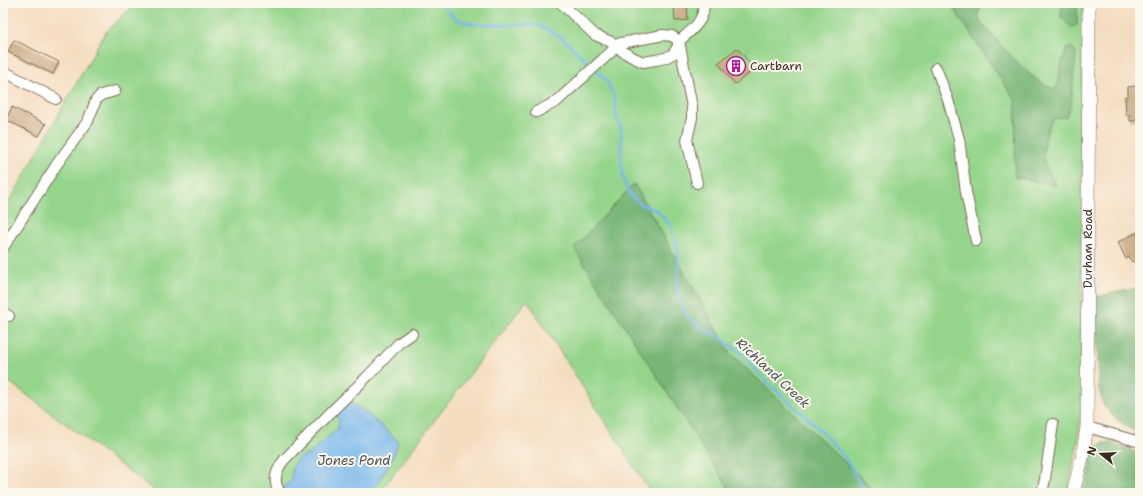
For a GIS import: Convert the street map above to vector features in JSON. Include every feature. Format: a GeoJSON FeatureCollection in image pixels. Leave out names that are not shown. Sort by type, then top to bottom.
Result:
{"type":"FeatureCollection","features":[{"type":"Feature","properties":{"kind":"main road","name":"Durham Road"},"geometry":{"type":"LineString","coordinates":[[1073,493],[1082,458],[1086,427],[1088,3]]}},
{"type":"Feature","properties":{"kind":"street"},"geometry":{"type":"LineString","coordinates":[[567,4],[595,35],[616,44],[622,51],[643,62],[665,58],[673,54],[679,41],[692,31],[701,18],[705,8],[704,3]]}},
{"type":"Feature","properties":{"kind":"street"},"geometry":{"type":"LineString","coordinates":[[536,112],[556,102],[611,52],[616,44],[663,35],[672,36],[679,41],[692,107],[692,118],[687,140],[697,183]]}},
{"type":"Feature","properties":{"kind":"street"},"geometry":{"type":"LineString","coordinates":[[936,68],[951,110],[959,139],[966,192],[976,241]]}},
{"type":"Feature","properties":{"kind":"street"},"geometry":{"type":"LineString","coordinates":[[3,71],[56,99]]}},
{"type":"Feature","properties":{"kind":"street"},"geometry":{"type":"LineString","coordinates":[[3,248],[88,121],[96,100],[101,94],[115,91]]}},
{"type":"Feature","properties":{"kind":"street"},"geometry":{"type":"LineString","coordinates":[[280,493],[276,485],[276,474],[284,460],[399,343],[412,334]]}},
{"type":"Feature","properties":{"kind":"street"},"geometry":{"type":"LineString","coordinates":[[1042,493],[1053,424]]}},
{"type":"Feature","properties":{"kind":"street"},"geometry":{"type":"LineString","coordinates":[[1086,427],[1140,442]]}},
{"type":"Feature","properties":{"kind":"green space"},"geometry":{"type":"Polygon","coordinates":[[[136,3],[950,3],[1016,101],[1015,177],[1056,185],[1046,168],[1042,154],[1048,127],[1054,118],[1067,48],[1056,89],[1047,86],[1037,80],[1005,50],[980,22],[978,13],[984,3],[1062,3],[1061,17],[1077,25],[1077,3],[1083,3],[1081,413],[1078,442],[1067,493],[877,493],[730,353],[634,184],[575,248],[732,493],[651,493],[527,300],[379,493],[158,493],[3,377],[3,213],[105,33],[136,3]]]}},
{"type":"Feature","properties":{"kind":"green space"},"geometry":{"type":"Polygon","coordinates":[[[950,3],[984,3],[978,13],[980,22],[1016,62],[1047,87],[1056,89],[1064,55],[1068,48],[1073,48],[1076,52],[1071,105],[1066,117],[1054,118],[1049,126],[1043,154],[1045,164],[1056,185],[1015,177],[1016,101],[950,3]]]}},
{"type":"Feature","properties":{"kind":"green space"},"geometry":{"type":"Polygon","coordinates":[[[1062,3],[1077,3],[1077,25],[1071,27],[1061,17],[1062,3]]]}},
{"type":"Feature","properties":{"kind":"green space"},"geometry":{"type":"Polygon","coordinates":[[[634,184],[730,353],[877,493],[732,493],[574,248],[634,184]]]}},
{"type":"Feature","properties":{"kind":"green space"},"geometry":{"type":"Polygon","coordinates":[[[1140,287],[1140,433],[1128,428],[1113,416],[1103,404],[1099,389],[1096,297],[1140,287]]]}},
{"type":"Feature","properties":{"kind":"green space"},"geometry":{"type":"Polygon","coordinates":[[[1103,443],[1113,443],[1140,454],[1140,493],[1084,493],[1090,476],[1094,448],[1103,443]]]}},
{"type":"Feature","properties":{"kind":"green space"},"geometry":{"type":"Polygon","coordinates":[[[1094,448],[1090,476],[1084,493],[1080,493],[1091,450],[1094,448]]]}},
{"type":"Feature","properties":{"kind":"water","name":"Jones Pond"},"geometry":{"type":"Polygon","coordinates":[[[346,402],[351,403],[365,412],[398,441],[392,460],[372,493],[289,493],[284,490],[283,487],[291,481],[293,467],[296,460],[308,455],[338,428],[339,419],[336,416],[337,412],[346,402]]]}},
{"type":"Feature","properties":{"kind":"building"},"geometry":{"type":"Polygon","coordinates":[[[674,3],[687,3],[688,20],[675,21],[674,3]]]}},
{"type":"Feature","properties":{"kind":"building"},"geometry":{"type":"Polygon","coordinates":[[[14,40],[59,62],[53,74],[8,52],[14,40]]]}},
{"type":"Feature","properties":{"kind":"building","name":"Cartbarn"},"geometry":{"type":"Polygon","coordinates":[[[737,48],[755,69],[735,84],[718,63],[737,48]]]}},
{"type":"Feature","properties":{"kind":"building"},"geometry":{"type":"Polygon","coordinates":[[[1138,86],[1139,115],[1137,115],[1137,120],[1130,121],[1130,115],[1126,115],[1125,96],[1128,96],[1128,87],[1138,86]]]}},
{"type":"Feature","properties":{"kind":"building"},"geometry":{"type":"Polygon","coordinates":[[[12,107],[46,124],[39,136],[6,120],[12,107]]]}},
{"type":"Feature","properties":{"kind":"building"},"geometry":{"type":"Polygon","coordinates":[[[1136,233],[1140,241],[1140,258],[1132,262],[1129,257],[1126,259],[1118,242],[1136,233]]]}},
{"type":"Feature","properties":{"kind":"waterway","name":"Richland Creek"},"geometry":{"type":"LineString","coordinates":[[441,3],[456,19],[472,24],[539,25],[561,37],[592,66]]}},
{"type":"Feature","properties":{"kind":"waterway","name":"Richland Creek"},"geometry":{"type":"LineString","coordinates":[[595,70],[607,81],[615,99],[616,115],[621,128],[621,160],[623,178],[630,195],[640,204],[658,211],[671,226],[679,254],[677,281],[678,300],[689,318],[703,329],[716,335],[737,350],[766,381],[821,431],[847,460],[861,486],[867,493]]}},
{"type":"Feature","properties":{"kind":"place","name":"Cartbarn"},"geometry":{"type":"Point","coordinates":[736,66]}}]}
